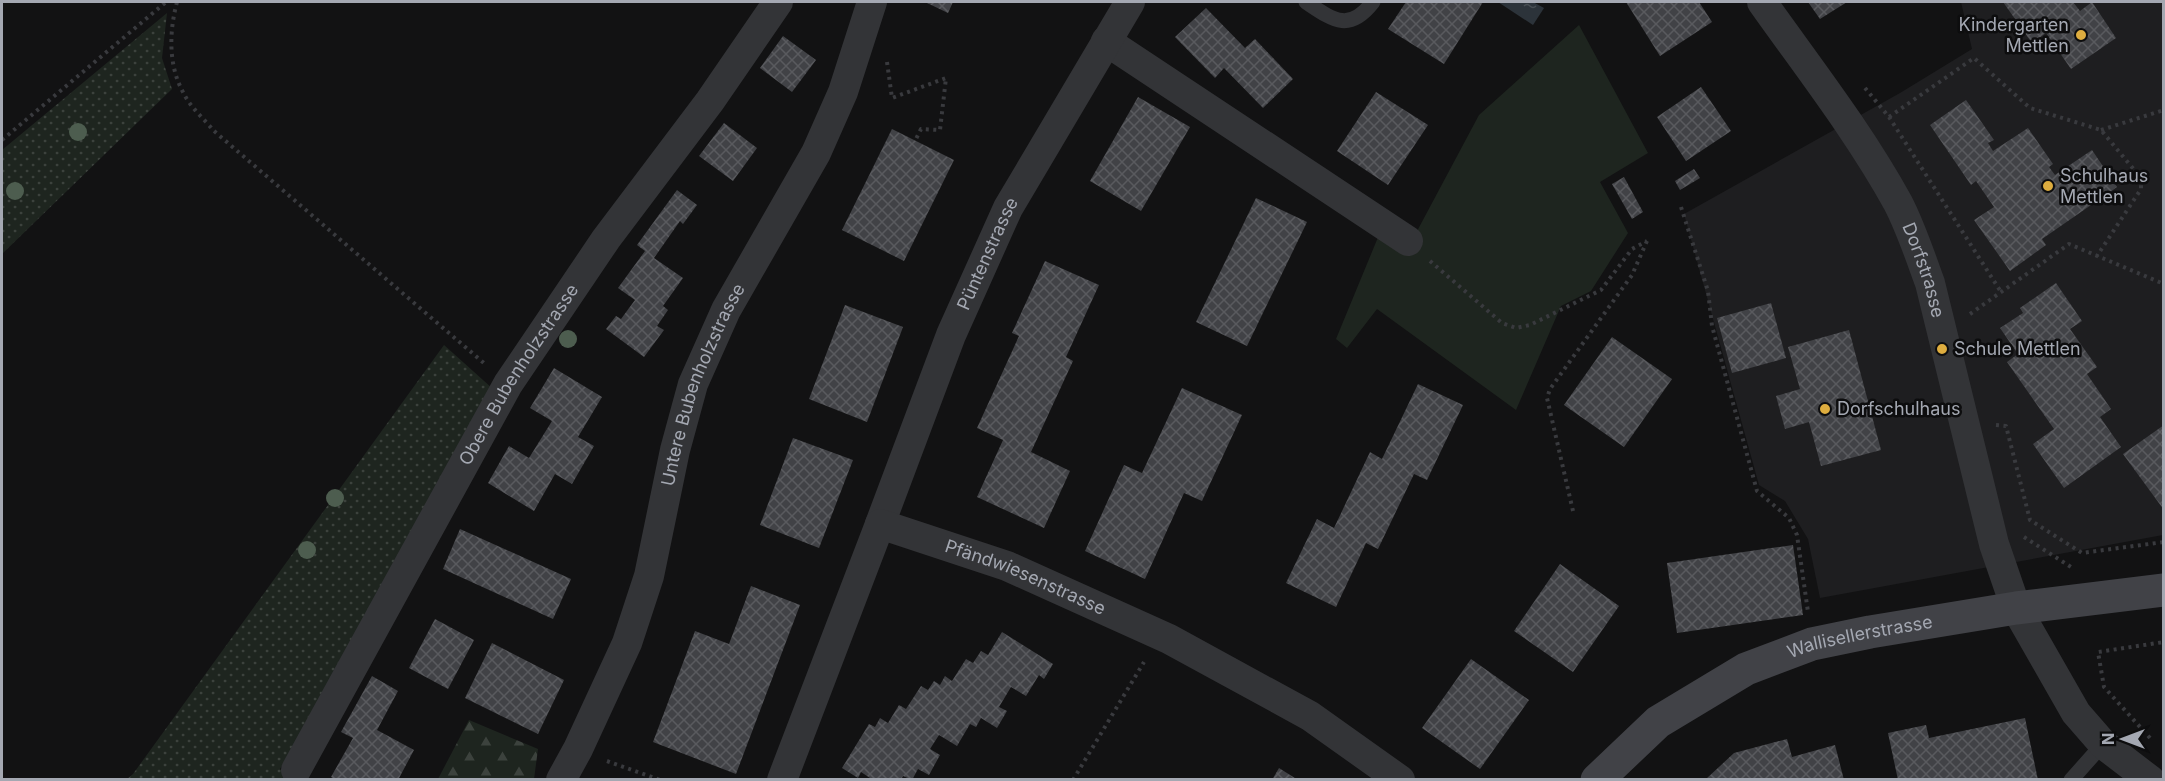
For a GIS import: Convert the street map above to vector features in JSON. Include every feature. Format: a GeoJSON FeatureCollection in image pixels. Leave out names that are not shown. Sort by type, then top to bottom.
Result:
{"type":"FeatureCollection","features":[{"type":"Feature","properties":{"kind":"main road","name":"Wallisellerstrasse"},"geometry":{"type":"LineString","coordinates":[[1597,780],[1658,722],[1746,669],[1812,645],[1870,632],[2016,608],[2163,590]]}},
{"type":"Feature","properties":{"kind":"street","name":"Obere Bubenholzstrasse"},"geometry":{"type":"LineString","coordinates":[[296,770],[508,384],[606,240],[710,101],[778,2]]}},
{"type":"Feature","properties":{"kind":"street","name":"Untere Bubenholzstrasse"},"geometry":{"type":"LineString","coordinates":[[561,780],[578,749],[631,632],[649,576],[675,450],[693,384],[726,310],[816,153],[843,92],[872,2]]}},
{"type":"Feature","properties":{"kind":"street","name":"Püntenstrasse"},"geometry":{"type":"LineString","coordinates":[[880,524],[951,335],[1008,208],[1130,2]]}},
{"type":"Feature","properties":{"kind":"street","name":"Dorfstrasse"},"geometry":{"type":"LineString","coordinates":[[1762,2],[1856,136],[1898,203],[1930,283],[1994,544],[2016,608],[2076,713],[2103,744],[2150,780]]}},
{"type":"Feature","properties":{"kind":"street"},"geometry":{"type":"LineString","coordinates":[[1106,41],[1408,241]]}},
{"type":"Feature","properties":{"kind":"street"},"geometry":{"type":"LineString","coordinates":[[782,780],[880,524]]}},
{"type":"Feature","properties":{"kind":"street","name":"Pfändwiesenstrasse"},"geometry":{"type":"LineString","coordinates":[[880,524],[1007,566],[1160,635],[1310,716],[1400,780]]}},
{"type":"Feature","properties":{"kind":"lane"},"geometry":{"type":"LineString","coordinates":[[1306,2],[1328,16],[1348,22],[1362,16],[1373,2]]}},
{"type":"Feature","properties":{"kind":"lane"},"geometry":{"type":"LineString","coordinates":[[2071,780],[2103,744]]}},
{"type":"Feature","properties":{"kind":"path"},"geometry":{"type":"LineString","coordinates":[[2,140],[166,2]]}},
{"type":"Feature","properties":{"kind":"path"},"geometry":{"type":"LineString","coordinates":[[177,2],[171,55],[184,94],[214,131],[508,384]]}},
{"type":"Feature","properties":{"kind":"path"},"geometry":{"type":"LineString","coordinates":[[886,54],[892,98],[946,78],[940,130],[921,129],[915,141]]}},
{"type":"Feature","properties":{"kind":"path"},"geometry":{"type":"LineString","coordinates":[[1889,117],[1974,58],[2030,108],[2101,130],[2141,178],[2141,189],[2097,256]]}},
{"type":"Feature","properties":{"kind":"path"},"geometry":{"type":"LineString","coordinates":[[1831,101],[1863,86],[1889,117],[2001,292]]}},
{"type":"Feature","properties":{"kind":"path"},"geometry":{"type":"LineString","coordinates":[[2101,130],[2163,110]]}},
{"type":"Feature","properties":{"kind":"path"},"geometry":{"type":"LineString","coordinates":[[1681,207],[1708,291],[1712,326],[1757,491],[1790,518],[1797,535],[1808,615]]}},
{"type":"Feature","properties":{"kind":"path"},"geometry":{"type":"LineString","coordinates":[[1408,241],[1502,323],[1516,328],[1530,325],[1602,290],[1632,249],[1647,241],[1632,275],[1550,389],[1547,398],[1573,511]]}},
{"type":"Feature","properties":{"kind":"path"},"geometry":{"type":"LineString","coordinates":[[1965,317],[2069,244],[2163,284]]}},
{"type":"Feature","properties":{"kind":"path"},"geometry":{"type":"LineString","coordinates":[[1986,423],[2006,426],[2030,520],[2082,554],[2163,542]]}},
{"type":"Feature","properties":{"kind":"path"},"geometry":{"type":"LineString","coordinates":[[2022,536],[2075,569]]}},
{"type":"Feature","properties":{"kind":"path"},"geometry":{"type":"LineString","coordinates":[[1073,780],[1160,635]]}},
{"type":"Feature","properties":{"kind":"path"},"geometry":{"type":"LineString","coordinates":[[2151,739],[2104,687],[2098,652],[2163,642]]}},
{"type":"Feature","properties":{"kind":"path"},"geometry":{"type":"LineString","coordinates":[[605,760],[660,780]]}},
{"type":"Feature","properties":{"kind":"shaded area","name":"Schule Mettlen"},"geometry":{"type":"Polygon","coordinates":[[[1961,2],[2163,2],[2163,535],[1820,598],[1808,539],[1785,501],[1759,485],[1684,214],[1900,93],[1972,49],[1961,2]]]}},
{"type":"Feature","properties":{"kind":"green space"},"geometry":{"type":"Polygon","coordinates":[[[167,13],[162,58],[172,89],[2,254],[2,150],[167,13]]]}},
{"type":"Feature","properties":{"kind":"green space"},"geometry":{"type":"Polygon","coordinates":[[[1579,25],[1648,153],[1600,182],[1628,233],[1591,291],[1561,306],[1516,410],[1377,309],[1347,348],[1336,339],[1381,230],[1408,248],[1479,115],[1579,25]]]}},
{"type":"Feature","properties":{"kind":"green space"},"geometry":{"type":"Polygon","coordinates":[[[444,345],[493,389],[280,769],[289,779],[126,780],[133,774],[444,345]]]}},
{"type":"Feature","properties":{"kind":"green space"},"geometry":{"type":"Polygon","coordinates":[[[469,720],[538,749],[534,779],[438,779],[469,720]]]}},
{"type":"Feature","properties":{"kind":"water"},"geometry":{"type":"Polygon","coordinates":[[[1498,2],[1533,2],[1544,8],[1533,25],[1498,2]]]}},
{"type":"Feature","properties":{"kind":"building"},"geometry":{"type":"Polygon","coordinates":[[[925,2],[953,2],[948,13],[925,2]]]}},
{"type":"Feature","properties":{"kind":"building"},"geometry":{"type":"Polygon","coordinates":[[[1406,2],[1483,2],[1444,64],[1388,29],[1406,2]]]}},
{"type":"Feature","properties":{"kind":"building"},"geometry":{"type":"Polygon","coordinates":[[[1626,2],[1699,2],[1712,22],[1660,56],[1626,2]]]}},
{"type":"Feature","properties":{"kind":"building"},"geometry":{"type":"Polygon","coordinates":[[[1808,2],[1847,2],[1820,19],[1808,2]]]}},
{"type":"Feature","properties":{"kind":"building","name":"Kindergarten Mettlen"},"geometry":{"type":"Polygon","coordinates":[[[2003,2],[2073,2],[2080,11],[2092,2],[2116,38],[2071,69],[2046,33],[2032,43],[2003,2]]]}},
{"type":"Feature","properties":{"kind":"building"},"geometry":{"type":"Polygon","coordinates":[[[1206,8],[1245,48],[1255,39],[1293,79],[1263,108],[1224,68],[1215,78],[1175,37],[1206,8]]]}},
{"type":"Feature","properties":{"kind":"building"},"geometry":{"type":"Polygon","coordinates":[[[783,36],[816,60],[792,92],[760,68],[783,36]]]}},
{"type":"Feature","properties":{"kind":"building"},"geometry":{"type":"Polygon","coordinates":[[[1701,87],[1731,131],[1686,161],[1657,117],[1701,87]]]}},
{"type":"Feature","properties":{"kind":"building"},"geometry":{"type":"Polygon","coordinates":[[[1376,92],[1428,125],[1388,185],[1337,151],[1376,92]]]}},
{"type":"Feature","properties":{"kind":"building"},"geometry":{"type":"Polygon","coordinates":[[[1138,97],[1190,127],[1141,211],[1090,181],[1138,97]]]}},
{"type":"Feature","properties":{"kind":"building","name":"Schulhaus Mettlen"},"geometry":{"type":"Polygon","coordinates":[[[1966,100],[1994,140],[1988,143],[1993,151],[2028,128],[2053,164],[2049,167],[2055,175],[2092,150],[2117,187],[2042,239],[2046,245],[2010,271],[1974,220],[1994,207],[1976,181],[1971,185],[1930,125],[1966,100]]]}},
{"type":"Feature","properties":{"kind":"building"},"geometry":{"type":"Polygon","coordinates":[[[724,123],[757,148],[733,181],[699,156],[724,123]]]}},
{"type":"Feature","properties":{"kind":"building"},"geometry":{"type":"Polygon","coordinates":[[[892,129],[954,160],[904,261],[842,230],[892,129]]]}},
{"type":"Feature","properties":{"kind":"building"},"geometry":{"type":"Polygon","coordinates":[[[1694,169],[1700,178],[1680,190],[1675,181],[1694,169]]]}},
{"type":"Feature","properties":{"kind":"building"},"geometry":{"type":"Polygon","coordinates":[[[1624,177],[1643,212],[1632,219],[1612,184],[1624,177]]]}},
{"type":"Feature","properties":{"kind":"building"},"geometry":{"type":"Polygon","coordinates":[[[677,190],[697,205],[683,224],[680,221],[654,258],[683,278],[663,306],[668,310],[657,326],[664,330],[644,357],[606,329],[616,316],[621,319],[635,300],[618,288],[645,251],[637,245],[677,190]]]}},
{"type":"Feature","properties":{"kind":"building"},"geometry":{"type":"Polygon","coordinates":[[[1256,198],[1307,222],[1247,346],[1196,322],[1256,198]]]}},
{"type":"Feature","properties":{"kind":"building"},"geometry":{"type":"Polygon","coordinates":[[[1045,261],[1099,285],[1066,357],[1073,361],[1031,452],[1070,471],[1044,528],[977,497],[1003,440],[977,428],[1019,336],[1012,333],[1045,261]]]}},
{"type":"Feature","properties":{"kind":"building"},"geometry":{"type":"Polygon","coordinates":[[[2056,283],[2082,321],[2070,329],[2097,367],[2087,374],[2111,409],[2100,417],[2121,447],[2064,488],[2033,444],[2054,429],[2007,362],[2018,354],[2000,328],[2023,313],[2020,308],[2056,283]]]}},
{"type":"Feature","properties":{"kind":"building"},"geometry":{"type":"Polygon","coordinates":[[[1771,303],[1786,358],[1732,373],[1717,318],[1771,303]]]}},
{"type":"Feature","properties":{"kind":"building"},"geometry":{"type":"Polygon","coordinates":[[[845,305],[903,327],[867,422],[809,399],[845,305]]]}},
{"type":"Feature","properties":{"kind":"building","name":"Dorfschulhaus"},"geometry":{"type":"Polygon","coordinates":[[[1849,330],[1881,450],[1821,466],[1809,422],[1785,429],[1776,396],[1800,389],[1788,347],[1849,330]]]}},
{"type":"Feature","properties":{"kind":"building"},"geometry":{"type":"Polygon","coordinates":[[[1612,337],[1672,379],[1624,447],[1564,405],[1612,337]]]}},
{"type":"Feature","properties":{"kind":"building"},"geometry":{"type":"Polygon","coordinates":[[[554,368],[602,397],[578,437],[594,446],[572,484],[555,474],[534,511],[488,483],[509,446],[529,458],[552,421],[530,408],[554,368]]]}},
{"type":"Feature","properties":{"kind":"building"},"geometry":{"type":"Polygon","coordinates":[[[1418,384],[1463,405],[1427,480],[1414,474],[1378,549],[1366,543],[1336,607],[1286,583],[1317,519],[1334,528],[1370,452],[1382,459],[1418,384]]]}},
{"type":"Feature","properties":{"kind":"building"},"geometry":{"type":"Polygon","coordinates":[[[1182,388],[1242,415],[1202,501],[1184,493],[1145,579],[1085,551],[1124,465],[1142,473],[1182,388]]]}},
{"type":"Feature","properties":{"kind":"building"},"geometry":{"type":"Polygon","coordinates":[[[2164,425],[2164,510],[2123,454],[2164,425]]]}},
{"type":"Feature","properties":{"kind":"building"},"geometry":{"type":"Polygon","coordinates":[[[793,438],[853,460],[819,548],[760,525],[793,438]]]}},
{"type":"Feature","properties":{"kind":"building"},"geometry":{"type":"Polygon","coordinates":[[[460,529],[571,579],[553,619],[443,569],[460,529]]]}},
{"type":"Feature","properties":{"kind":"building"},"geometry":{"type":"Polygon","coordinates":[[[1793,545],[1803,615],[1677,633],[1667,563],[1793,545]]]}},
{"type":"Feature","properties":{"kind":"building"},"geometry":{"type":"Polygon","coordinates":[[[1560,564],[1619,606],[1573,672],[1514,631],[1560,564]]]}},
{"type":"Feature","properties":{"kind":"building"},"geometry":{"type":"Polygon","coordinates":[[[751,586],[800,605],[736,774],[653,742],[695,631],[729,644],[751,586]]]}},
{"type":"Feature","properties":{"kind":"building"},"geometry":{"type":"Polygon","coordinates":[[[435,619],[474,640],[448,689],[409,668],[435,619]]]}},
{"type":"Feature","properties":{"kind":"building"},"geometry":{"type":"Polygon","coordinates":[[[1002,632],[1053,664],[1044,679],[1039,675],[1026,696],[1011,687],[999,707],[1007,711],[997,728],[981,718],[976,727],[970,724],[957,746],[939,735],[930,749],[940,755],[929,775],[918,769],[912,780],[903,776],[901,780],[873,780],[861,772],[858,778],[842,768],[869,724],[875,727],[880,718],[888,723],[899,705],[906,709],[921,686],[928,690],[934,681],[940,685],[945,676],[952,681],[966,659],[973,663],[981,651],[988,655],[1002,632]]]}},
{"type":"Feature","properties":{"kind":"building"},"geometry":{"type":"Polygon","coordinates":[[[492,643],[564,680],[538,734],[465,698],[492,643]]]}},
{"type":"Feature","properties":{"kind":"building"},"geometry":{"type":"Polygon","coordinates":[[[1471,659],[1529,700],[1480,769],[1422,728],[1471,659]]]}},
{"type":"Feature","properties":{"kind":"building"},"geometry":{"type":"Polygon","coordinates":[[[372,676],[398,691],[377,730],[414,750],[398,780],[336,780],[331,777],[353,738],[341,732],[372,676]]]}},
{"type":"Feature","properties":{"kind":"building"},"geometry":{"type":"Polygon","coordinates":[[[2025,718],[2038,780],[1898,780],[1888,733],[1926,725],[1929,738],[2025,718]]]}},
{"type":"Feature","properties":{"kind":"building"},"geometry":{"type":"Polygon","coordinates":[[[1787,739],[1792,757],[1835,745],[1844,780],[1705,780],[1734,753],[1787,739]]]}},
{"type":"Feature","properties":{"kind":"building"},"geometry":{"type":"Polygon","coordinates":[[[1279,768],[1298,780],[1272,780],[1279,768]]]}},
{"type":"Feature","properties":{"kind":"place","name":"Kindergarten Mettlen"},"geometry":{"type":"Point","coordinates":[2081,35]}},
{"type":"Feature","properties":{"kind":"place","name":"Schulhaus Mettlen"},"geometry":{"type":"Point","coordinates":[2048,186]}},
{"type":"Feature","properties":{"kind":"place","name":"Schule Mettlen"},"geometry":{"type":"Point","coordinates":[1942,349]}},
{"type":"Feature","properties":{"kind":"place","name":"Dorfschulhaus"},"geometry":{"type":"Point","coordinates":[1825,409]}}]}
